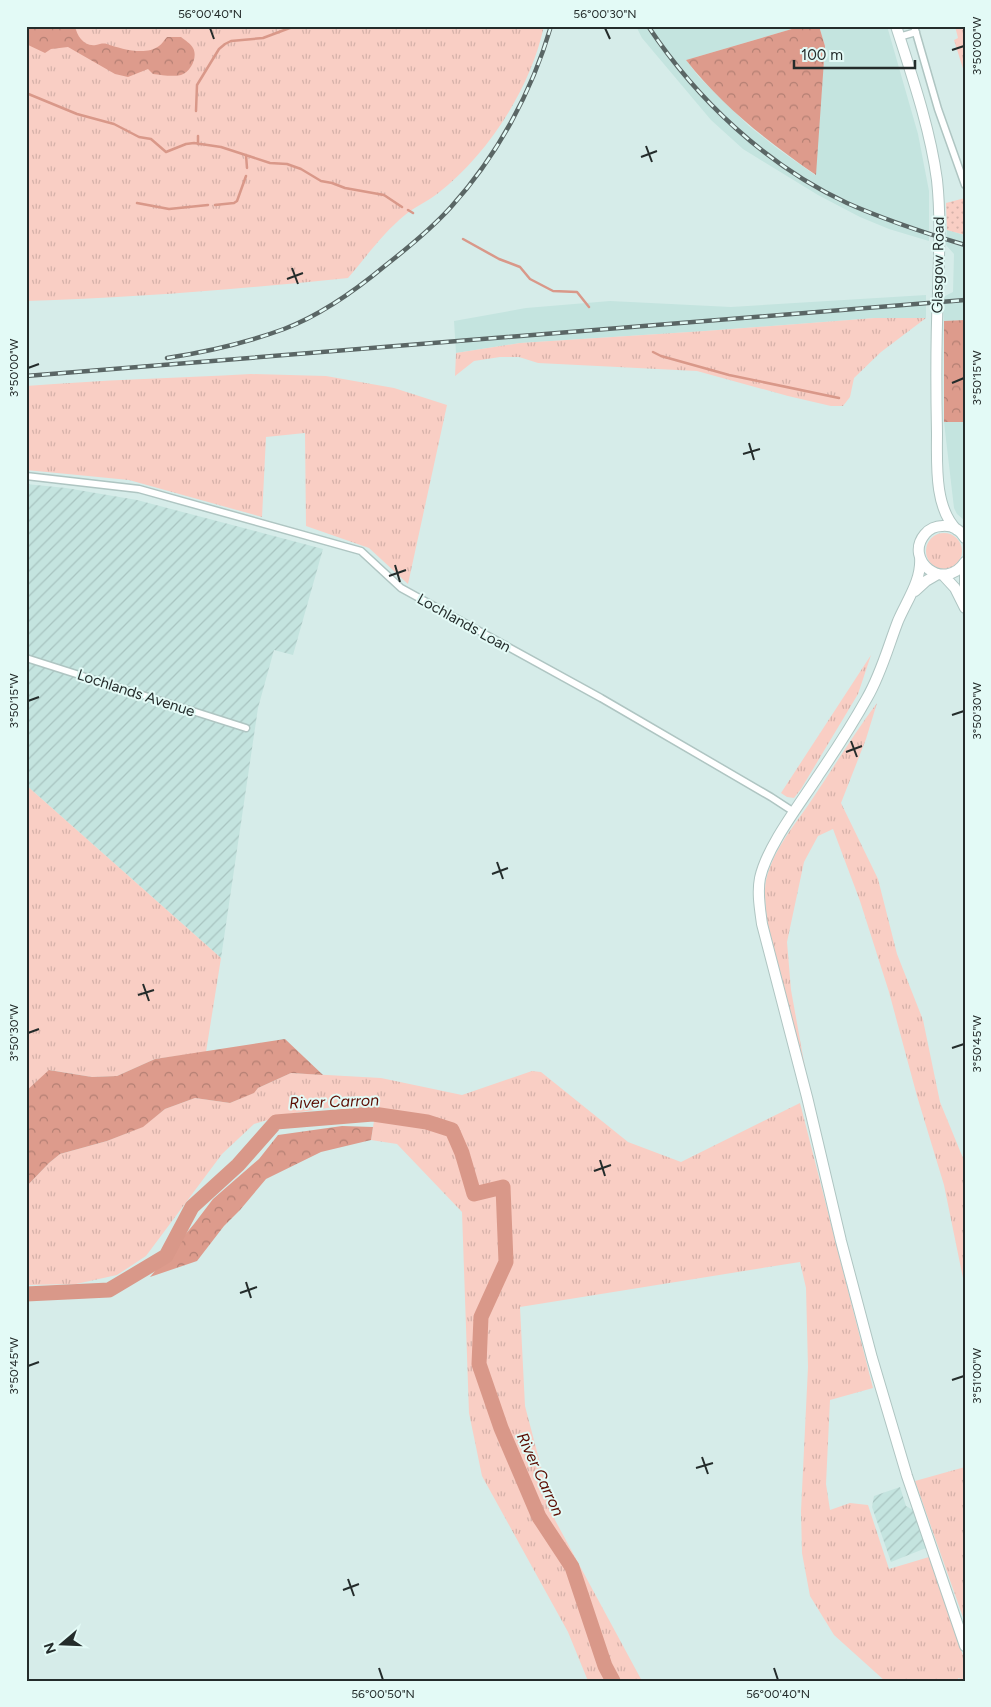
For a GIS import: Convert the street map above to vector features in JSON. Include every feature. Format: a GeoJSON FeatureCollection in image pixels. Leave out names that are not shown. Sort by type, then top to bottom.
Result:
{"type":"FeatureCollection","features":[{"type":"Feature","properties":{"kind":"main road","name":"Glasgow Road"},"geometry":{"type":"LineString","coordinates":[[898,31],[926,129],[938,197],[936,370],[937,440],[941,498]]}},
{"type":"Feature","properties":{"kind":"main road"},"geometry":{"type":"LineString","coordinates":[[941,498],[939,514],[932,529],[922,539],[919,548],[919,576],[907,601],[880,672],[867,698],[820,775],[794,812],[763,868],[759,892],[762,924],[874,1367],[904,1468],[965,1646]]}},
{"type":"Feature","properties":{"kind":"main road"},"geometry":{"type":"LineString","coordinates":[[941,498],[946,515],[962,533]]}},
{"type":"Feature","properties":{"kind":"main road"},"geometry":{"type":"LineString","coordinates":[[932,529],[944,526],[962,533]]}},
{"type":"Feature","properties":{"kind":"main road"},"geometry":{"type":"LineString","coordinates":[[920,557],[929,570],[940,574],[956,588],[965,608]]}},
{"type":"Feature","properties":{"kind":"main road"},"geometry":{"type":"LineString","coordinates":[[907,601],[921,585],[940,574],[956,571],[965,563]]}},
{"type":"Feature","properties":{"kind":"main road"},"geometry":{"type":"LineString","coordinates":[[965,563],[965,603]]}},
{"type":"Feature","properties":{"kind":"street","name":"Glasgow Road"},"geometry":{"type":"LineString","coordinates":[[898,31],[915,29],[938,109],[965,185]]}},
{"type":"Feature","properties":{"kind":"street","name":"Lochlands Loan"},"geometry":{"type":"LineString","coordinates":[[26,476],[139,489],[361,551],[401,588],[601,698],[794,812]]}},
{"type":"Feature","properties":{"kind":"street","name":"Lochlands Avenue"},"geometry":{"type":"LineString","coordinates":[[26,658],[246,728]]}},
{"type":"Feature","properties":{"kind":"shaded area"},"geometry":{"type":"Polygon","coordinates":[[[636,26],[802,26],[686,60],[699,77],[749,126],[815,175],[825,46],[819,26],[887,26],[918,134],[929,191],[929,241],[889,229],[860,217],[818,195],[743,149],[711,120],[642,38],[636,26]]]}},
{"type":"Feature","properties":{"kind":"shaded area"},"geometry":{"type":"Polygon","coordinates":[[[947,230],[965,235],[965,320],[944,321],[943,297],[953,292],[954,254],[946,245],[947,230]]]}},
{"type":"Feature","properties":{"kind":"shaded area"},"geometry":{"type":"Polygon","coordinates":[[[926,295],[926,318],[875,318],[520,343],[456,353],[454,321],[526,308],[610,301],[731,307],[926,295]]]}},
{"type":"Feature","properties":{"kind":"shaded area"},"geometry":{"type":"Polygon","coordinates":[[[944,422],[965,422],[965,521],[957,514],[954,508],[944,422]]]}},
{"type":"Feature","properties":{"kind":"shaded area"},"geometry":{"type":"Polygon","coordinates":[[[26,484],[66,488],[137,500],[323,549],[293,655],[274,650],[258,708],[221,958],[26,785],[26,484]]]}},
{"type":"Feature","properties":{"kind":"shaded area"},"geometry":{"type":"Polygon","coordinates":[[[900,1487],[906,1506],[913,1510],[926,1548],[891,1562],[872,1507],[874,1496],[900,1487]]]}},
{"type":"Feature","properties":{"kind":"green space"},"geometry":{"type":"Polygon","coordinates":[[[26,26],[544,26],[529,74],[490,140],[456,178],[397,222],[348,278],[107,298],[26,301],[26,26]]]}},
{"type":"Feature","properties":{"kind":"green space"},"geometry":{"type":"Polygon","coordinates":[[[26,26],[75,26],[79,37],[85,43],[92,45],[106,44],[133,51],[154,49],[167,37],[181,37],[193,48],[195,56],[191,68],[181,75],[153,74],[148,69],[128,77],[115,74],[68,47],[51,49],[45,53],[26,44],[26,26]]]}},
{"type":"Feature","properties":{"kind":"green space"},"geometry":{"type":"Polygon","coordinates":[[[802,26],[819,26],[825,46],[816,175],[780,150],[730,108],[686,60],[802,26]]]}},
{"type":"Feature","properties":{"kind":"green space"},"geometry":{"type":"Polygon","coordinates":[[[955,26],[965,26],[965,75],[954,40],[958,38],[955,26]]]}},
{"type":"Feature","properties":{"kind":"green space"},"geometry":{"type":"Polygon","coordinates":[[[965,198],[965,235],[947,230],[946,203],[965,198]]]}},
{"type":"Feature","properties":{"kind":"green space"},"geometry":{"type":"Polygon","coordinates":[[[875,318],[926,318],[881,352],[854,378],[850,397],[843,406],[831,406],[788,396],[697,371],[538,363],[519,357],[500,357],[474,361],[455,376],[456,353],[520,343],[875,318]]]}},
{"type":"Feature","properties":{"kind":"green space"},"geometry":{"type":"Polygon","coordinates":[[[965,320],[965,422],[944,422],[944,321],[965,320]]]}},
{"type":"Feature","properties":{"kind":"green space"},"geometry":{"type":"Polygon","coordinates":[[[251,374],[326,376],[394,388],[447,405],[408,584],[369,548],[306,526],[305,433],[266,437],[262,517],[129,480],[26,470],[26,386],[251,374]]]}},
{"type":"Feature","properties":{"kind":"green space"},"geometry":{"type":"Polygon","coordinates":[[[944,533],[951,534],[957,538],[961,544],[961,558],[957,564],[951,568],[944,569],[937,568],[931,564],[927,558],[926,551],[927,544],[931,538],[937,534],[944,533]]]}},
{"type":"Feature","properties":{"kind":"green space"},"geometry":{"type":"Polygon","coordinates":[[[871,655],[858,694],[801,789],[794,798],[787,797],[781,793],[871,655]]]}},
{"type":"Feature","properties":{"kind":"green space"},"geometry":{"type":"Polygon","coordinates":[[[877,703],[866,739],[841,803],[878,879],[897,954],[923,1020],[940,1102],[965,1163],[965,1288],[944,1185],[917,1096],[889,992],[860,901],[833,829],[818,836],[804,862],[787,942],[791,990],[806,1073],[767,921],[765,887],[770,866],[775,856],[785,838],[877,703]]]}},
{"type":"Feature","properties":{"kind":"green space"},"geometry":{"type":"Polygon","coordinates":[[[26,785],[221,958],[206,1052],[155,1059],[117,1076],[92,1077],[50,1070],[26,1091],[26,785]]]}},
{"type":"Feature","properties":{"kind":"green space"},"geometry":{"type":"Polygon","coordinates":[[[285,1039],[323,1075],[291,1073],[258,1088],[254,1093],[230,1103],[195,1098],[165,1109],[143,1127],[107,1141],[60,1154],[26,1187],[26,1091],[49,1070],[92,1077],[117,1076],[155,1059],[285,1039]]]}},
{"type":"Feature","properties":{"kind":"green space"},"geometry":{"type":"Polygon","coordinates":[[[532,1071],[541,1072],[628,1142],[681,1162],[800,1103],[873,1388],[830,1400],[826,1484],[830,1510],[850,1503],[868,1505],[889,1569],[929,1557],[965,1661],[965,1680],[958,1678],[958,1681],[885,1681],[834,1635],[810,1596],[802,1553],[801,1511],[808,1367],[806,1288],[800,1262],[520,1307],[525,1406],[555,1520],[642,1681],[588,1681],[568,1632],[482,1476],[469,1413],[462,1212],[397,1144],[371,1140],[376,1108],[340,1106],[288,1114],[254,1124],[222,1154],[146,1256],[117,1275],[76,1284],[26,1285],[26,1187],[60,1154],[107,1141],[142,1127],[165,1109],[195,1098],[230,1103],[291,1073],[381,1078],[462,1095],[532,1071]]]}},
{"type":"Feature","properties":{"kind":"green space"},"geometry":{"type":"Polygon","coordinates":[[[342,1126],[373,1127],[371,1140],[321,1152],[266,1179],[224,1226],[197,1261],[150,1277],[213,1199],[259,1159],[278,1135],[342,1126]]]}},
{"type":"Feature","properties":{"kind":"green space"},"geometry":{"type":"Polygon","coordinates":[[[965,1467],[965,1623],[915,1481],[965,1467]]]}},
{"type":"Feature","properties":{"kind":"waterway"},"geometry":{"type":"LineString","coordinates":[[196,111],[197,85],[219,49],[231,41],[263,38],[295,26]]}},
{"type":"Feature","properties":{"kind":"waterway"},"geometry":{"type":"LineString","coordinates":[[26,93],[77,114],[114,124],[139,137],[151,139],[166,152],[194,143],[221,147],[270,163],[287,164],[301,169],[321,181],[345,188],[384,195],[402,207]]}},
{"type":"Feature","properties":{"kind":"waterway"},"geometry":{"type":"LineString","coordinates":[[198,136],[198,144]]}},
{"type":"Feature","properties":{"kind":"waterway"},"geometry":{"type":"LineString","coordinates":[[246,155],[247,168]]}},
{"type":"Feature","properties":{"kind":"waterway"},"geometry":{"type":"LineString","coordinates":[[215,205],[237,201],[246,176]]}},
{"type":"Feature","properties":{"kind":"waterway"},"geometry":{"type":"LineString","coordinates":[[137,203],[169,209],[208,205]]}},
{"type":"Feature","properties":{"kind":"waterway"},"geometry":{"type":"LineString","coordinates":[[408,210],[413,213]]}},
{"type":"Feature","properties":{"kind":"waterway"},"geometry":{"type":"LineString","coordinates":[[463,239],[499,259],[520,267],[530,279],[553,291],[577,292],[589,307]]}},
{"type":"Feature","properties":{"kind":"waterway"},"geometry":{"type":"LineString","coordinates":[[653,352],[661,356],[729,375],[839,398]]}},
{"type":"Feature","properties":{"kind":"waterway","name":"River Carron"},"geometry":{"type":"LineString","coordinates":[[26,1294],[109,1290],[166,1256],[192,1207],[238,1165],[276,1122],[373,1114],[427,1122],[452,1130],[462,1153],[474,1194],[503,1187],[506,1262],[481,1317],[479,1364],[501,1428],[539,1517],[572,1567],[605,1666],[613,1681]]}},
{"type":"Feature","properties":{"kind":"railway"},"geometry":{"type":"LineString","coordinates":[[167,358],[241,343],[284,329],[311,317],[350,293],[420,237],[444,215],[468,187],[498,145],[534,75],[551,26]]}},
{"type":"Feature","properties":{"kind":"railway"},"geometry":{"type":"LineString","coordinates":[[648,26],[688,80],[711,105],[761,150],[789,170],[817,188],[861,209],[905,226],[965,245]]}},
{"type":"Feature","properties":{"kind":"railway"},"geometry":{"type":"LineString","coordinates":[[26,376],[965,300]]}}]}
